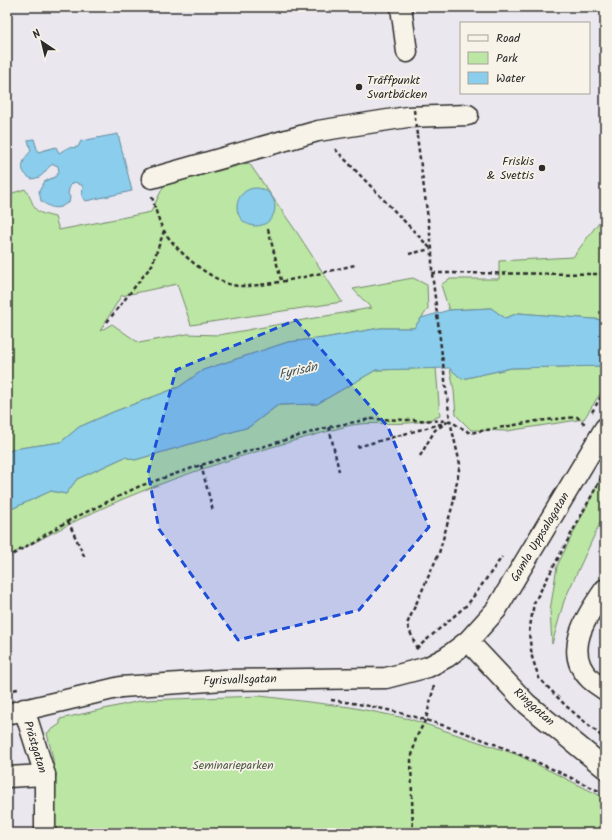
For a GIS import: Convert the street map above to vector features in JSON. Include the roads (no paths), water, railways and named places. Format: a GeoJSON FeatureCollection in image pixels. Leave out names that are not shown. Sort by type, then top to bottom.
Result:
{"type":"FeatureCollection","features":[{"type":"Feature","properties":{"kind":"street"},"geometry":{"type":"LineString","coordinates":[[401,7],[407,52]]}},
{"type":"Feature","properties":{"kind":"street"},"geometry":{"type":"LineString","coordinates":[[152,178],[318,131],[407,117],[468,115]]}},
{"type":"Feature","properties":{"kind":"street","name":"Gamla Uppsalagatan"},"geometry":{"type":"LineString","coordinates":[[468,641],[496,610],[598,426]]}},
{"type":"Feature","properties":{"kind":"street"},"geometry":{"type":"LineString","coordinates":[[605,589],[586,617],[577,640],[578,656],[582,669],[590,679],[605,690]]}},
{"type":"Feature","properties":{"kind":"street","name":"Fyrisvallsgatan"},"geometry":{"type":"LineString","coordinates":[[15,711],[120,687],[224,680],[386,678],[428,668],[447,657],[468,641]]}},
{"type":"Feature","properties":{"kind":"street","name":"Ringgatan"},"geometry":{"type":"LineString","coordinates":[[468,641],[527,704],[605,768]]}},
{"type":"Feature","properties":{"kind":"street","name":"Prästgatan"},"geometry":{"type":"LineString","coordinates":[[15,711],[45,775],[39,827]]}},
{"type":"Feature","properties":{"kind":"street"},"geometry":{"type":"LineString","coordinates":[[7,777],[45,775]]}},
{"type":"Feature","properties":{"kind":"water"},"geometry":{"type":"Polygon","coordinates":[[[118,134],[132,191],[86,201],[82,196],[83,186],[75,182],[70,185],[68,194],[70,197],[69,203],[54,208],[41,201],[39,191],[45,181],[55,177],[59,172],[58,166],[53,164],[40,177],[37,178],[32,179],[27,176],[24,173],[22,166],[25,158],[31,151],[28,140],[34,139],[38,152],[56,147],[59,153],[67,148],[78,147],[81,141],[118,134]]]}},
{"type":"Feature","properties":{"kind":"water"},"geometry":{"type":"Polygon","coordinates":[[[252,188],[260,188],[272,197],[275,207],[272,217],[266,223],[260,226],[252,226],[240,217],[237,211],[237,203],[246,191],[252,188]]]}},
{"type":"Feature","properties":{"kind":"water","name":"Fyrisån"},"geometry":{"type":"Polygon","coordinates":[[[491,308],[505,318],[519,313],[605,320],[605,366],[511,368],[462,379],[449,368],[376,370],[317,404],[278,405],[249,427],[135,460],[125,457],[77,479],[66,494],[51,491],[7,511],[7,453],[13,449],[61,442],[79,427],[113,412],[179,387],[203,370],[288,342],[324,338],[380,328],[414,328],[421,318],[449,310],[491,308]]]}},
{"type":"Feature","properties":{"kind":"place","name":"Träffpunkt Svartbäcken"},"geometry":{"type":"Point","coordinates":[359,87]}},
{"type":"Feature","properties":{"kind":"place","name":"Friskis & Svettis"},"geometry":{"type":"Point","coordinates":[542,168]}},
{"type":"Feature","properties":{"kind":"park label","name":"Seminarieparken"},"geometry":{"type":"Point","coordinates":[233,765]}}]}
